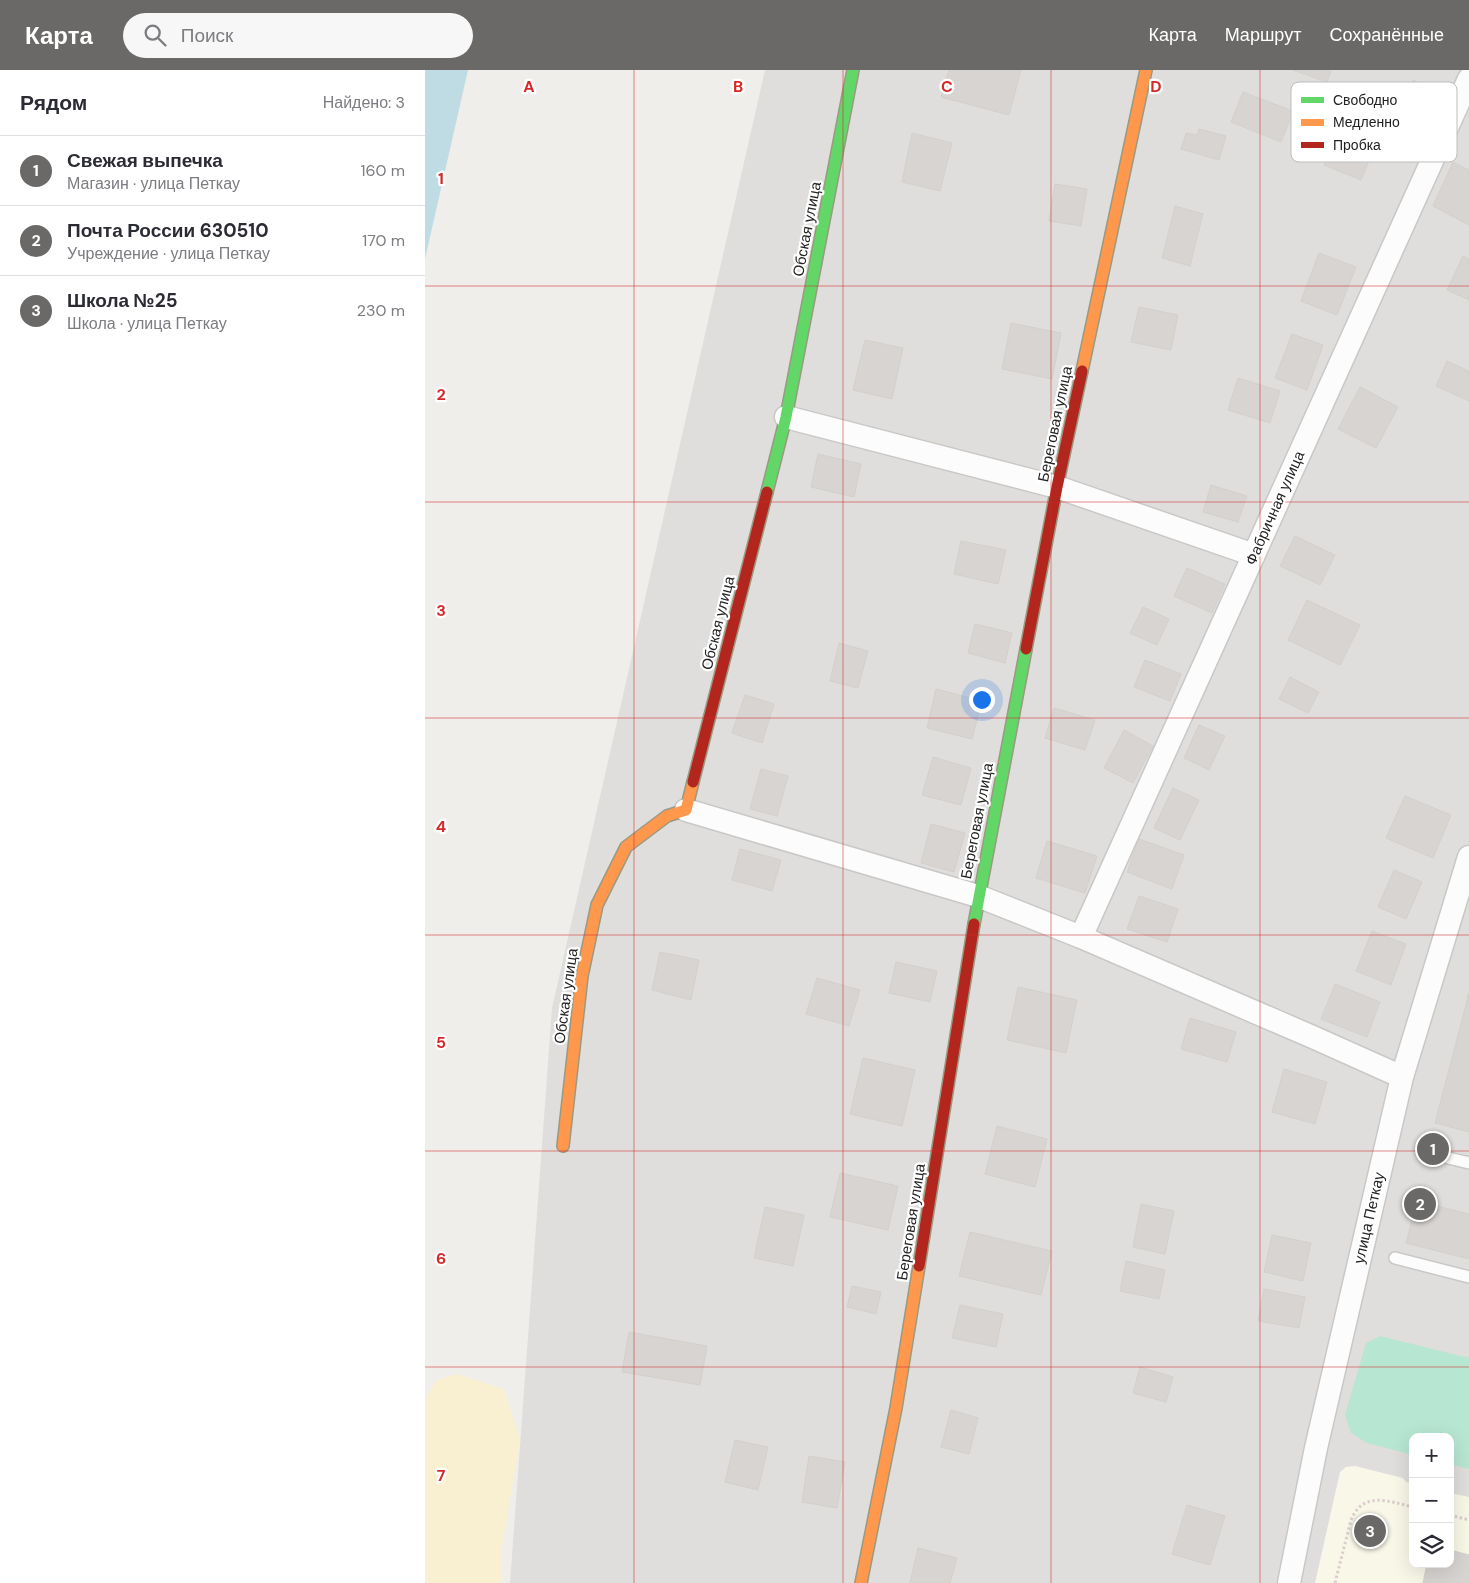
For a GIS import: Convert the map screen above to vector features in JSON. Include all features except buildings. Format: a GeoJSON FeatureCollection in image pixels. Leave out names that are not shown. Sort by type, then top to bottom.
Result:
{"type":"FeatureCollection","features":[{"type":"Feature","properties":{"kind":"street","name":"Обская улица"},"geometry":{"type":"LineString","coordinates":[[563,1146],[582,976],[597,906],[626,847],[667,816],[686,810],[786,417],[853,70]]}},
{"type":"Feature","properties":{"kind":"street","name":"Береговая улица"},"geometry":{"type":"LineString","coordinates":[[861,1583],[896,1408],[978,896],[1057,487],[1146,70]]}},
{"type":"Feature","properties":{"kind":"street","name":"Фабричная улица"},"geometry":{"type":"LineString","coordinates":[[1457,106],[1469,79]]}},
{"type":"Feature","properties":{"kind":"street","name":"Фабричная улица"},"geometry":{"type":"LineString","coordinates":[[1081,937],[1432,162]]}},
{"type":"Feature","properties":{"kind":"street"},"geometry":{"type":"LineString","coordinates":[[786,417],[1057,487],[1254,555]]}},
{"type":"Feature","properties":{"kind":"street"},"geometry":{"type":"LineString","coordinates":[[686,810],[978,896],[1081,937],[1401,1077]]}},
{"type":"Feature","properties":{"kind":"street","name":"улица Петкау"},"geometry":{"type":"LineString","coordinates":[[1289,1583],[1316,1448],[1401,1077],[1469,857]]}},
{"type":"Feature","properties":{"kind":"lane"},"geometry":{"type":"LineString","coordinates":[[1440,1156],[1469,1163]]}},
{"type":"Feature","properties":{"kind":"lane"},"geometry":{"type":"LineString","coordinates":[[1395,1258],[1469,1276]]}},
{"type":"Feature","properties":{"kind":"path"},"geometry":{"type":"LineString","coordinates":[[1335,1583],[1355,1511],[1365,1502],[1381,1499],[1409,1506]]}},
{"type":"Feature","properties":{"kind":"path"},"geometry":{"type":"LineString","coordinates":[[1454,1516],[1469,1520]]}},
{"type":"Feature","properties":{"kind":"shaded area"},"geometry":{"type":"Polygon","coordinates":[[[765,70],[1469,70],[1469,1583],[510,1583],[552,1008],[765,70]]]}},
{"type":"Feature","properties":{"kind":"shaded area"},"geometry":{"type":"Polygon","coordinates":[[[1355,1466],[1403,1478],[1409,1482],[1409,1568],[1454,1568],[1454,1494],[1469,1497],[1469,1583],[1315,1583],[1340,1472],[1346,1467],[1355,1466]]]}},
{"type":"Feature","properties":{"kind":"sand"},"geometry":{"type":"Polygon","coordinates":[[[457,1374],[504,1389],[520,1440],[501,1553],[501,1583],[425,1583],[425,1399],[437,1380],[457,1374]]]}},
{"type":"Feature","properties":{"kind":"green space"},"geometry":{"type":"Polygon","coordinates":[[[1380,1336],[1469,1358],[1469,1469],[1454,1465],[1454,1433],[1409,1433],[1409,1454],[1367,1443],[1351,1433],[1345,1415],[1366,1343],[1380,1336]]]}},
{"type":"Feature","properties":{"kind":"water"},"geometry":{"type":"Polygon","coordinates":[[[425,70],[468,70],[425,259],[425,70]]]}},
{"type":"Feature","properties":{"kind":"traffic: fast"},"geometry":{"type":"LineString","coordinates":[[767,492],[786,417],[853,70]]}},
{"type":"Feature","properties":{"kind":"traffic: fast"},"geometry":{"type":"LineString","coordinates":[[974,924],[1026,649]]}},
{"type":"Feature","properties":{"kind":"traffic: slow"},"geometry":{"type":"LineString","coordinates":[[1082,371],[1146,70]]}},
{"type":"Feature","properties":{"kind":"traffic: slow"},"geometry":{"type":"LineString","coordinates":[[563,1146],[582,976],[597,905],[626,847],[667,816],[686,810],[693,782]]}},
{"type":"Feature","properties":{"kind":"traffic: slow"},"geometry":{"type":"LineString","coordinates":[[861,1583],[896,1408],[919,1266]]}},
{"type":"Feature","properties":{"kind":"traffic: jam"},"geometry":{"type":"LineString","coordinates":[[1026,649],[1057,487],[1082,371]]}},
{"type":"Feature","properties":{"kind":"traffic: jam"},"geometry":{"type":"LineString","coordinates":[[693,782],[767,492]]}},
{"type":"Feature","properties":{"kind":"traffic: jam"},"geometry":{"type":"LineString","coordinates":[[919,1266],[974,924]]}},
{"type":"Feature","properties":{"kind":"place","name":"Свежая выпечка"},"geometry":{"type":"Point","coordinates":[1433,1149]}},
{"type":"Feature","properties":{"kind":"place","name":"Почта России 630510"},"geometry":{"type":"Point","coordinates":[1420,1204]}},
{"type":"Feature","properties":{"kind":"place","name":"Школа №25"},"geometry":{"type":"Point","coordinates":[1370,1531]}}]}
